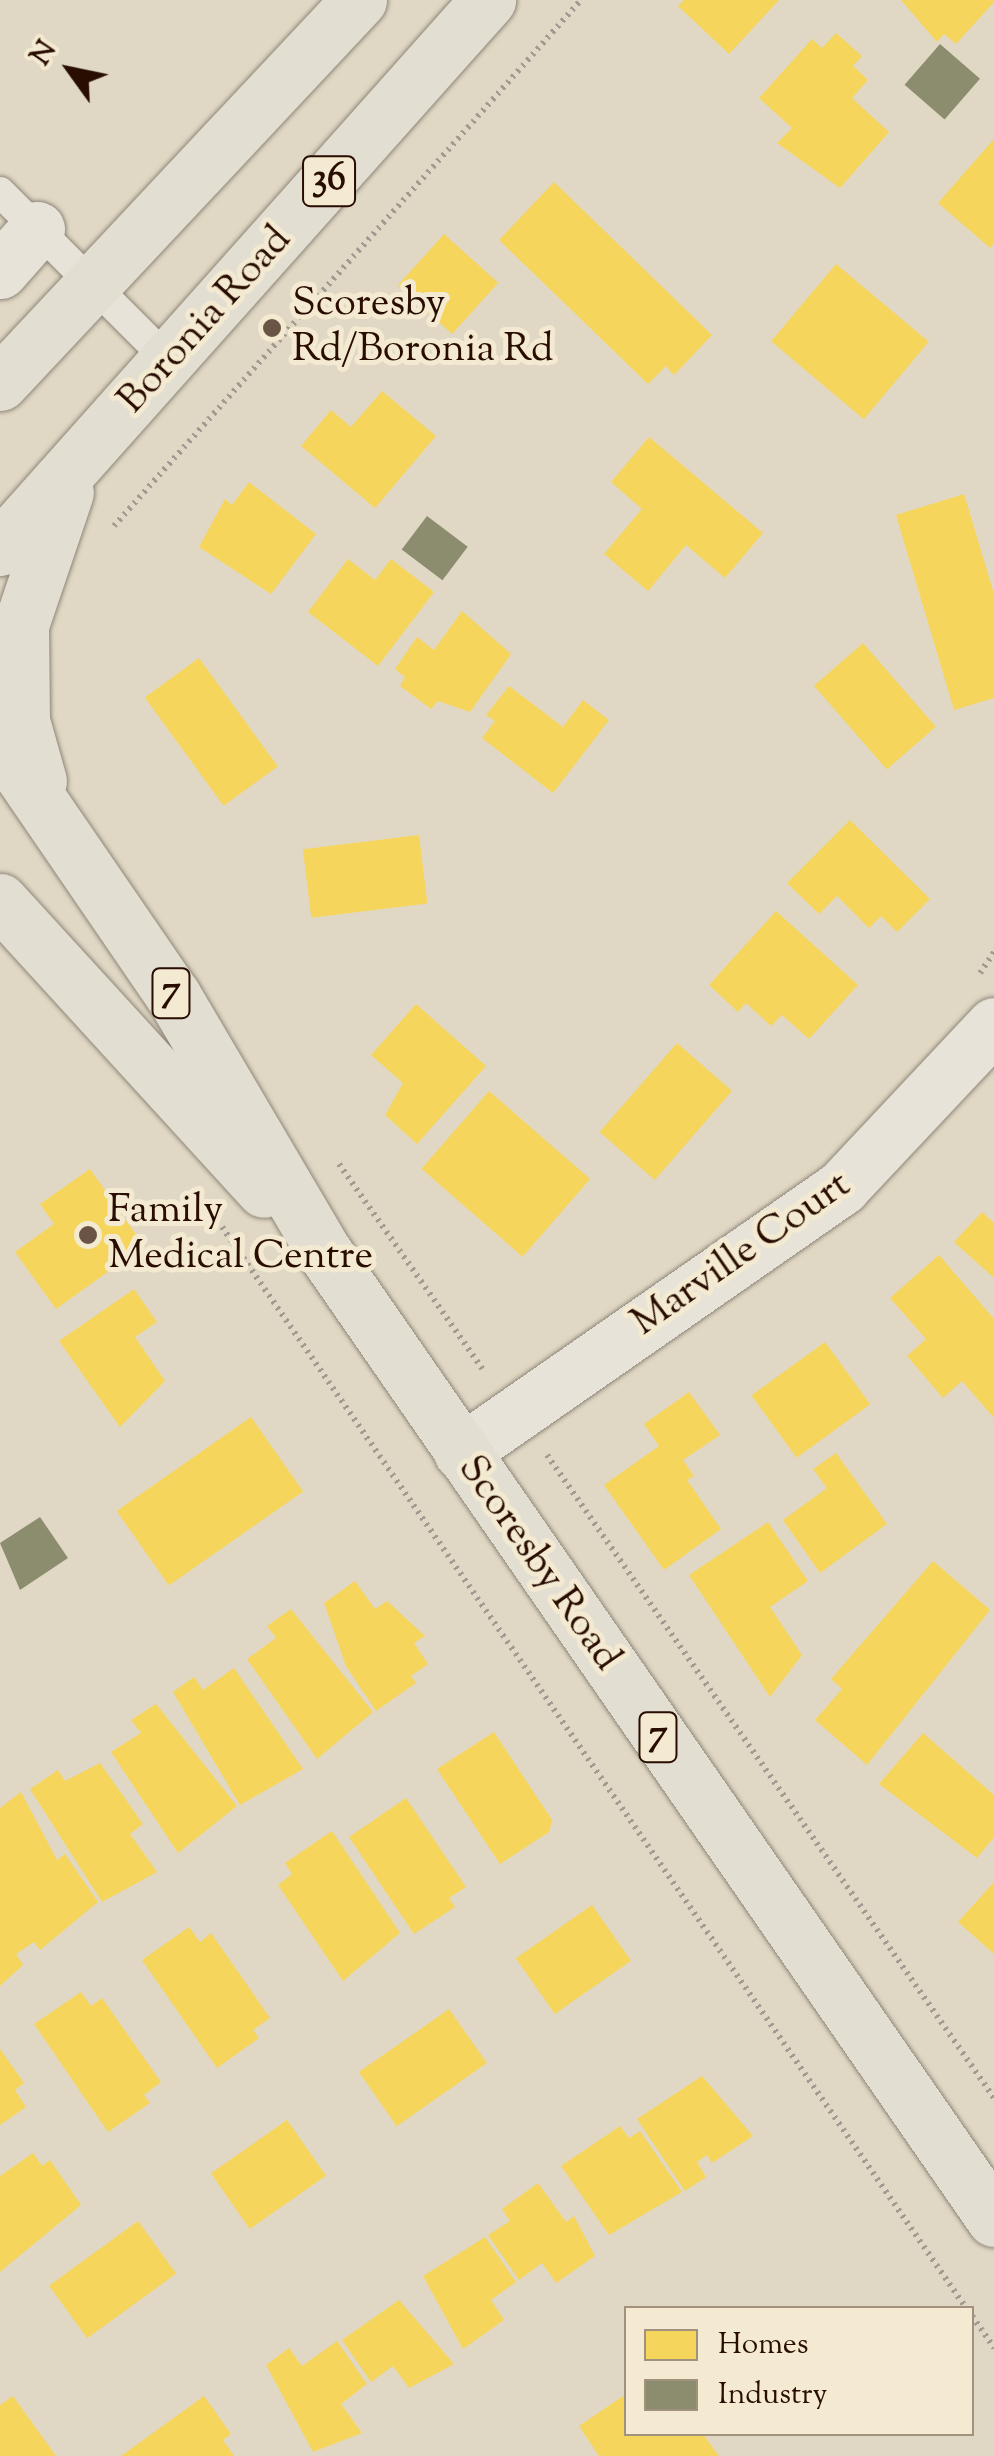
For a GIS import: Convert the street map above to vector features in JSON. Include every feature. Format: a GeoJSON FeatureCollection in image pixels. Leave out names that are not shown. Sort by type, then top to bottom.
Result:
{"type":"FeatureCollection","features":[{"type":"Feature","properties":{"kind":"main road","name":"36"},"geometry":{"type":"LineString","coordinates":[[0,383],[359,0]]}},
{"type":"Feature","properties":{"kind":"main road","name":"Boronia Road"},"geometry":{"type":"LineString","coordinates":[[0,548],[170,362],[488,0]]}},
{"type":"Feature","properties":{"kind":"main road"},"geometry":{"type":"LineString","coordinates":[[48,814],[22,721],[18,662],[28,592],[76,466]]}},
{"type":"Feature","properties":{"kind":"main road","name":"Scoresby Road"},"geometry":{"type":"LineString","coordinates":[[0,743],[174,997],[325,1253],[994,2219]]}},
{"type":"Feature","properties":{"kind":"main road","name":"Scoresby Road"},"geometry":{"type":"LineString","coordinates":[[4,909],[325,1253]]}},
{"type":"Feature","properties":{"kind":"street"},"geometry":{"type":"LineString","coordinates":[[0,271],[18,211]]}},
{"type":"Feature","properties":{"kind":"street","name":"Marville Court"},"geometry":{"type":"LineString","coordinates":[[461,1452],[842,1187],[994,1025]]}},
{"type":"Feature","properties":{"kind":"lane"},"geometry":{"type":"LineString","coordinates":[[18,211],[170,362]]}},
{"type":"Feature","properties":{"kind":"path"},"geometry":{"type":"LineString","coordinates":[[108,532],[581,0]]}},
{"type":"Feature","properties":{"kind":"path"},"geometry":{"type":"LineString","coordinates":[[326,1146],[486,1374]]}},
{"type":"Feature","properties":{"kind":"path"},"geometry":{"type":"LineString","coordinates":[[216,1219],[965,2306]]}},
{"type":"Feature","properties":{"kind":"path"},"geometry":{"type":"LineString","coordinates":[[547,1455],[994,2098]]}},
{"type":"Feature","properties":{"kind":"path"},"geometry":{"type":"LineString","coordinates":[[974,2319],[994,2348]]}},
{"type":"Feature","properties":{"kind":"building: Homes"},"geometry":{"type":"Polygon","coordinates":[[[684,0],[779,0],[729,54],[678,6],[684,0]]]}},
{"type":"Feature","properties":{"kind":"building: Homes"},"geometry":{"type":"Polygon","coordinates":[[[901,0],[994,2],[956,44],[944,34],[937,42],[901,0]]]}},
{"type":"Feature","properties":{"kind":"building: Homes"},"geometry":{"type":"Polygon","coordinates":[[[836,33],[862,56],[853,66],[868,80],[852,98],[889,132],[840,188],[777,143],[792,128],[759,98],[812,39],[822,48],[836,33]]]}},
{"type":"Feature","properties":{"kind":"building: Homes"},"geometry":{"type":"Polygon","coordinates":[[[994,139],[994,243],[990,248],[938,203],[994,139]]]}},
{"type":"Feature","properties":{"kind":"building: Homes"},"geometry":{"type":"Polygon","coordinates":[[[554,182],[712,335],[674,375],[666,366],[648,384],[499,240],[554,182]]]}},
{"type":"Feature","properties":{"kind":"building: Homes"},"geometry":{"type":"Polygon","coordinates":[[[444,234],[498,283],[452,334],[398,285],[444,234]]]}},
{"type":"Feature","properties":{"kind":"building: Homes"},"geometry":{"type":"Polygon","coordinates":[[[836,264],[929,342],[864,419],[771,341],[836,264]]]}},
{"type":"Feature","properties":{"kind":"building: Homes"},"geometry":{"type":"Polygon","coordinates":[[[382,391],[436,436],[375,508],[301,446],[331,410],[351,427],[382,391]]]}},
{"type":"Feature","properties":{"kind":"building: Homes"},"geometry":{"type":"Polygon","coordinates":[[[649,437],[763,533],[725,578],[686,545],[648,591],[604,554],[642,509],[611,482],[649,437]]]}},
{"type":"Feature","properties":{"kind":"building: Homes"},"geometry":{"type":"Polygon","coordinates":[[[249,482],[316,534],[271,594],[199,547],[225,499],[232,505],[249,482]]]}},
{"type":"Feature","properties":{"kind":"building: Homes"},"geometry":{"type":"Polygon","coordinates":[[[964,494],[994,594],[994,698],[954,710],[896,515],[964,494]]]}},
{"type":"Feature","properties":{"kind":"building: Homes"},"geometry":{"type":"Polygon","coordinates":[[[348,559],[375,580],[391,559],[434,592],[378,666],[308,612],[348,559]]]}},
{"type":"Feature","properties":{"kind":"building: Homes"},"geometry":{"type":"Polygon","coordinates":[[[462,611],[511,654],[470,712],[438,701],[431,709],[400,686],[405,677],[395,669],[417,637],[434,650],[462,611]]]}},
{"type":"Feature","properties":{"kind":"building: Homes"},"geometry":{"type":"Polygon","coordinates":[[[863,643],[936,727],[887,769],[814,686],[863,643]]]}},
{"type":"Feature","properties":{"kind":"building: Homes"},"geometry":{"type":"Polygon","coordinates":[[[199,658],[278,766],[224,806],[145,697],[199,658]]]}},
{"type":"Feature","properties":{"kind":"building: Homes"},"geometry":{"type":"Polygon","coordinates":[[[509,686],[563,727],[583,700],[609,720],[553,793],[482,738],[495,721],[486,715],[509,686]]]}},
{"type":"Feature","properties":{"kind":"building: Homes"},"geometry":{"type":"Polygon","coordinates":[[[850,820],[930,899],[897,932],[881,916],[869,928],[837,896],[819,914],[787,883],[850,820]]]}},
{"type":"Feature","properties":{"kind":"building: Homes"},"geometry":{"type":"Polygon","coordinates":[[[419,835],[427,903],[311,918],[303,849],[419,835]]]}},
{"type":"Feature","properties":{"kind":"building: Homes"},"geometry":{"type":"Polygon","coordinates":[[[776,911],[858,985],[809,1039],[782,1015],[771,1026],[746,1003],[738,1012],[709,985],[776,911]]]}},
{"type":"Feature","properties":{"kind":"building: Homes"},"geometry":{"type":"Polygon","coordinates":[[[416,1004],[486,1066],[417,1144],[385,1115],[403,1083],[371,1055],[416,1004]]]}},
{"type":"Feature","properties":{"kind":"building: Homes"},"geometry":{"type":"Polygon","coordinates":[[[677,1043],[732,1091],[655,1180],[600,1132],[677,1043]]]}},
{"type":"Feature","properties":{"kind":"building: Homes"},"geometry":{"type":"Polygon","coordinates":[[[489,1091],[590,1179],[523,1257],[421,1169],[489,1091]]]}},
{"type":"Feature","properties":{"kind":"building: Homes","name":"Family Medical Centre"},"geometry":{"type":"Polygon","coordinates":[[[90,1169],[144,1246],[56,1309],[15,1252],[54,1224],[40,1204],[90,1169]]]}},
{"type":"Feature","properties":{"kind":"building: Homes"},"geometry":{"type":"Polygon","coordinates":[[[982,1212],[994,1223],[994,1278],[954,1242],[982,1212]]]}},
{"type":"Feature","properties":{"kind":"building: Homes"},"geometry":{"type":"Polygon","coordinates":[[[939,1255],[994,1319],[994,1418],[962,1381],[943,1398],[907,1356],[926,1339],[890,1298],[939,1255]]]}},
{"type":"Feature","properties":{"kind":"building: Homes"},"geometry":{"type":"Polygon","coordinates":[[[134,1289],[157,1322],[135,1337],[165,1381],[120,1427],[59,1341],[134,1289]]]}},
{"type":"Feature","properties":{"kind":"building: Homes"},"geometry":{"type":"Polygon","coordinates":[[[825,1342],[870,1404],[797,1458],[751,1395],[825,1342]]]}},
{"type":"Feature","properties":{"kind":"building: Homes"},"geometry":{"type":"Polygon","coordinates":[[[689,1392],[720,1435],[683,1460],[694,1476],[687,1480],[721,1529],[664,1570],[604,1485],[659,1446],[644,1424],[689,1392]]]}},
{"type":"Feature","properties":{"kind":"building: Homes"},"geometry":{"type":"Polygon","coordinates":[[[251,1417],[303,1492],[169,1586],[117,1511],[251,1417]]]}},
{"type":"Feature","properties":{"kind":"building: Homes"},"geometry":{"type":"Polygon","coordinates":[[[836,1453],[887,1524],[820,1573],[783,1520],[827,1488],[813,1469],[836,1453]]]}},
{"type":"Feature","properties":{"kind":"building: Homes"},"geometry":{"type":"Polygon","coordinates":[[[768,1522],[808,1581],[770,1607],[802,1655],[770,1697],[689,1575],[768,1522]]]}},
{"type":"Feature","properties":{"kind":"building: Homes"},"geometry":{"type":"Polygon","coordinates":[[[933,1561],[990,1610],[867,1765],[815,1720],[842,1689],[831,1679],[933,1561]]]}},
{"type":"Feature","properties":{"kind":"building: Homes"},"geometry":{"type":"Polygon","coordinates":[[[355,1581],[375,1609],[387,1601],[425,1636],[414,1643],[428,1664],[411,1676],[416,1683],[376,1711],[346,1666],[324,1603],[355,1581]]]}},
{"type":"Feature","properties":{"kind":"building: Homes"},"geometry":{"type":"Polygon","coordinates":[[[291,1609],[373,1712],[317,1759],[247,1659],[276,1638],[267,1626],[291,1609]]]}},
{"type":"Feature","properties":{"kind":"building: Homes"},"geometry":{"type":"Polygon","coordinates":[[[234,1668],[303,1769],[240,1805],[173,1692],[194,1677],[203,1690],[234,1668]]]}},
{"type":"Feature","properties":{"kind":"building: Homes"},"geometry":{"type":"Polygon","coordinates":[[[156,1704],[237,1806],[178,1853],[111,1752],[141,1733],[131,1720],[156,1704]]]}},
{"type":"Feature","properties":{"kind":"building: Homes"},"geometry":{"type":"Polygon","coordinates":[[[494,1732],[552,1820],[549,1832],[500,1864],[437,1769],[494,1732]]]}},
{"type":"Feature","properties":{"kind":"building: Homes"},"geometry":{"type":"Polygon","coordinates":[[[923,1733],[994,1795],[994,1837],[977,1858],[879,1784],[923,1733]]]}},
{"type":"Feature","properties":{"kind":"building: Homes"},"geometry":{"type":"Polygon","coordinates":[[[100,1763],[143,1824],[130,1834],[157,1872],[102,1902],[30,1789],[58,1770],[65,1781],[100,1763]]]}},
{"type":"Feature","properties":{"kind":"building: Homes"},"geometry":{"type":"Polygon","coordinates":[[[21,1792],[57,1860],[65,1854],[98,1902],[40,1950],[34,1942],[16,1954],[23,1965],[0,1986],[0,1808],[21,1792]]]}},
{"type":"Feature","properties":{"kind":"building: Homes"},"geometry":{"type":"Polygon","coordinates":[[[406,1798],[466,1887],[449,1898],[455,1907],[414,1934],[349,1837],[406,1798]]]}},
{"type":"Feature","properties":{"kind":"building: Homes"},"geometry":{"type":"Polygon","coordinates":[[[332,1831],[400,1933],[343,1981],[278,1885],[292,1874],[285,1863],[332,1831]]]}},
{"type":"Feature","properties":{"kind":"building: Homes"},"geometry":{"type":"Polygon","coordinates":[[[994,1882],[994,1954],[958,1922],[994,1882]]]}},
{"type":"Feature","properties":{"kind":"building: Homes"},"geometry":{"type":"Polygon","coordinates":[[[592,1905],[631,1961],[555,2014],[516,1958],[592,1905]]]}},
{"type":"Feature","properties":{"kind":"building: Homes"},"geometry":{"type":"Polygon","coordinates":[[[189,1927],[200,1942],[211,1933],[270,2018],[253,2030],[259,2038],[217,2068],[142,1960],[189,1927]]]}},
{"type":"Feature","properties":{"kind":"building: Homes"},"geometry":{"type":"Polygon","coordinates":[[[81,1992],[91,2006],[102,1998],[161,2082],[144,2095],[150,2103],[108,2132],[34,2024],[81,1992]]]}},
{"type":"Feature","properties":{"kind":"building: Homes"},"geometry":{"type":"Polygon","coordinates":[[[449,2009],[487,2063],[397,2126],[359,2072],[449,2009]]]}},
{"type":"Feature","properties":{"kind":"building: Homes"},"geometry":{"type":"Polygon","coordinates":[[[0,2049],[24,2083],[15,2090],[26,2107],[0,2125],[0,2049]]]}},
{"type":"Feature","properties":{"kind":"building: Homes"},"geometry":{"type":"Polygon","coordinates":[[[702,2076],[753,2136],[712,2163],[707,2155],[697,2162],[706,2177],[685,2191],[637,2119],[702,2076]]]}},
{"type":"Feature","properties":{"kind":"building: Homes"},"geometry":{"type":"Polygon","coordinates":[[[287,2120],[326,2176],[250,2229],[211,2173],[287,2120]]]}},
{"type":"Feature","properties":{"kind":"building: Homes"},"geometry":{"type":"Polygon","coordinates":[[[620,2126],[629,2138],[640,2131],[682,2192],[609,2235],[561,2166],[620,2126]]]}},
{"type":"Feature","properties":{"kind":"building: Homes"},"geometry":{"type":"Polygon","coordinates":[[[33,2153],[42,2166],[50,2160],[81,2205],[0,2272],[0,2176],[33,2153]]]}},
{"type":"Feature","properties":{"kind":"building: Homes"},"geometry":{"type":"Polygon","coordinates":[[[538,2183],[566,2222],[574,2216],[595,2256],[556,2283],[542,2263],[519,2280],[488,2235],[510,2221],[502,2209],[538,2183]]]}},
{"type":"Feature","properties":{"kind":"building: Homes"},"geometry":{"type":"Polygon","coordinates":[[[138,2221],[176,2274],[87,2338],[49,2286],[138,2221]]]}},
{"type":"Feature","properties":{"kind":"building: Homes"},"geometry":{"type":"Polygon","coordinates":[[[485,2237],[516,2282],[491,2300],[504,2320],[463,2349],[423,2276],[485,2237]]]}},
{"type":"Feature","properties":{"kind":"building: Homes"},"geometry":{"type":"Polygon","coordinates":[[[399,2300],[454,2364],[409,2388],[393,2366],[371,2382],[342,2340],[399,2300]]]}},
{"type":"Feature","properties":{"kind":"building: Homes"},"geometry":{"type":"Polygon","coordinates":[[[337,2341],[367,2384],[341,2404],[362,2433],[313,2452],[266,2365],[289,2348],[302,2366],[337,2341]]]}},
{"type":"Feature","properties":{"kind":"building: Homes"},"geometry":{"type":"Polygon","coordinates":[[[624,2395],[624,2436],[704,2436],[719,2456],[599,2456],[579,2426],[624,2395]]]}},
{"type":"Feature","properties":{"kind":"building: Homes"},"geometry":{"type":"Polygon","coordinates":[[[13,2396],[56,2456],[0,2456],[0,2405],[13,2396]]]}},
{"type":"Feature","properties":{"kind":"building: Homes"},"geometry":{"type":"Polygon","coordinates":[[[204,2396],[231,2434],[223,2440],[234,2456],[121,2456],[204,2396]]]}},
{"type":"Feature","properties":{"kind":"building: Industry"},"geometry":{"type":"Polygon","coordinates":[[[940,44],[980,79],[945,120],[905,85],[940,44]]]}},
{"type":"Feature","properties":{"kind":"building: Industry"},"geometry":{"type":"Polygon","coordinates":[[[427,516],[468,547],[442,580],[402,550],[427,516]]]}},
{"type":"Feature","properties":{"kind":"building: Industry"},"geometry":{"type":"Polygon","coordinates":[[[40,1517],[68,1558],[20,1590],[0,1543],[40,1517]]]}},
{"type":"Feature","properties":{"kind":"place","name":"Scoresby Rd/Boronia Rd"},"geometry":{"type":"Point","coordinates":[272,328]}},
{"type":"Feature","properties":{"kind":"place","name":"Family Medical Centre"},"geometry":{"type":"Point","coordinates":[88,1235]}}]}
